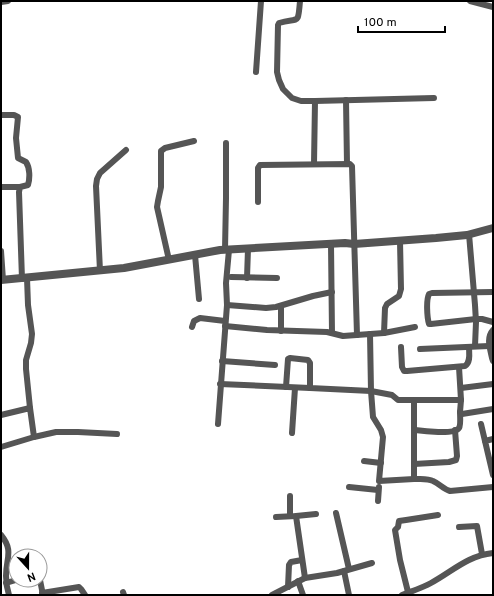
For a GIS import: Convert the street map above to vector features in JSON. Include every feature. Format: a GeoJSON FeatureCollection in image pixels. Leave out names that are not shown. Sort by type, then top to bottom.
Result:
{"type":"FeatureCollection","features":[{"type":"Feature","properties":{"kind":"street"},"geometry":{"type":"LineString","coordinates":[[1,2],[8,1]]}},
{"type":"Feature","properties":{"kind":"street"},"geometry":{"type":"LineString","coordinates":[[256,72],[261,1]]}},
{"type":"Feature","properties":{"kind":"street"},"geometry":{"type":"LineString","coordinates":[[300,1],[299,16],[297,19],[295,21],[281,22],[278,25],[278,80],[292,98],[301,101],[434,98]]}},
{"type":"Feature","properties":{"kind":"street"},"geometry":{"type":"LineString","coordinates":[[470,1],[493,7]]}},
{"type":"Feature","properties":{"kind":"street"},"geometry":{"type":"LineString","coordinates":[[346,100],[347,164]]}},
{"type":"Feature","properties":{"kind":"street"},"geometry":{"type":"LineString","coordinates":[[314,164],[315,101]]}},
{"type":"Feature","properties":{"kind":"street"},"geometry":{"type":"LineString","coordinates":[[1,115],[14,115],[18,117],[16,138],[18,158],[26,162],[28,165],[29,180],[28,185],[24,187],[1,187]]}},
{"type":"Feature","properties":{"kind":"street"},"geometry":{"type":"LineString","coordinates":[[169,260],[157,207],[161,187],[161,151],[165,148],[194,140]]}},
{"type":"Feature","properties":{"kind":"street"},"geometry":{"type":"LineString","coordinates":[[218,424],[227,305],[226,143]]}},
{"type":"Feature","properties":{"kind":"street"},"geometry":{"type":"LineString","coordinates":[[100,271],[96,186],[97,179],[100,173],[126,150]]}},
{"type":"Feature","properties":{"kind":"street"},"geometry":{"type":"LineString","coordinates":[[258,202],[258,168],[260,165],[350,164],[352,166],[357,335]]}},
{"type":"Feature","properties":{"kind":"street"},"geometry":{"type":"LineString","coordinates":[[20,187],[19,204],[24,278],[32,334],[26,360],[26,369],[34,438]]}},
{"type":"Feature","properties":{"kind":"street"},"geometry":{"type":"LineString","coordinates":[[1,251],[2,280],[100,271],[227,250],[400,241],[469,234],[493,228]]}},
{"type":"Feature","properties":{"kind":"street"},"geometry":{"type":"LineString","coordinates":[[401,347],[402,367],[404,371],[421,371],[468,365],[476,318],[469,234]]}},
{"type":"Feature","properties":{"kind":"street"},"geometry":{"type":"LineString","coordinates":[[384,334],[385,308],[387,304],[399,296],[401,289],[400,241]]}},
{"type":"Feature","properties":{"kind":"street"},"geometry":{"type":"LineString","coordinates":[[331,244],[332,333]]}},
{"type":"Feature","properties":{"kind":"street"},"geometry":{"type":"LineString","coordinates":[[247,278],[248,248]]}},
{"type":"Feature","properties":{"kind":"street"},"geometry":{"type":"LineString","coordinates":[[196,255],[199,299]]}},
{"type":"Feature","properties":{"kind":"street"},"geometry":{"type":"LineString","coordinates":[[231,278],[277,278]]}},
{"type":"Feature","properties":{"kind":"street"},"geometry":{"type":"LineString","coordinates":[[227,305],[266,308],[281,306],[332,292]]}},
{"type":"Feature","properties":{"kind":"street"},"geometry":{"type":"LineString","coordinates":[[493,292],[432,293],[429,294],[427,298],[429,324],[476,318],[493,322]]}},
{"type":"Feature","properties":{"kind":"street"},"geometry":{"type":"LineString","coordinates":[[281,306],[281,331]]}},
{"type":"Feature","properties":{"kind":"street"},"geometry":{"type":"LineString","coordinates":[[192,327],[194,321],[200,318],[225,324],[267,330],[327,332],[343,336],[384,334],[415,327]]}},
{"type":"Feature","properties":{"kind":"street"},"geometry":{"type":"LineString","coordinates":[[493,330],[489,337],[489,346],[493,361]]}},
{"type":"Feature","properties":{"kind":"street"},"geometry":{"type":"LineString","coordinates":[[370,334],[370,392],[373,417],[383,436],[378,501]]}},
{"type":"Feature","properties":{"kind":"street"},"geometry":{"type":"LineString","coordinates":[[420,349],[489,346]]}},
{"type":"Feature","properties":{"kind":"street"},"geometry":{"type":"LineString","coordinates":[[286,387],[288,362],[290,358],[310,361],[310,388]]}},
{"type":"Feature","properties":{"kind":"street"},"geometry":{"type":"LineString","coordinates":[[222,361],[275,365]]}},
{"type":"Feature","properties":{"kind":"street"},"geometry":{"type":"LineString","coordinates":[[415,430],[439,432],[459,428],[461,388],[459,367]]}},
{"type":"Feature","properties":{"kind":"street"},"geometry":{"type":"LineString","coordinates":[[220,384],[370,392],[392,395],[398,400],[461,400]]}},
{"type":"Feature","properties":{"kind":"street"},"geometry":{"type":"LineString","coordinates":[[461,388],[493,384]]}},
{"type":"Feature","properties":{"kind":"street"},"geometry":{"type":"LineString","coordinates":[[292,432],[295,388]]}},
{"type":"Feature","properties":{"kind":"street"},"geometry":{"type":"LineString","coordinates":[[414,400],[414,479]]}},
{"type":"Feature","properties":{"kind":"street"},"geometry":{"type":"LineString","coordinates":[[1,415],[30,408]]}},
{"type":"Feature","properties":{"kind":"street"},"geometry":{"type":"LineString","coordinates":[[460,412],[465,414],[493,409]]}},
{"type":"Feature","properties":{"kind":"street"},"geometry":{"type":"LineString","coordinates":[[482,424],[493,476]]}},
{"type":"Feature","properties":{"kind":"street"},"geometry":{"type":"LineString","coordinates":[[414,464],[449,462],[456,460],[455,430]]}},
{"type":"Feature","properties":{"kind":"street"},"geometry":{"type":"LineString","coordinates":[[1,447],[56,432],[117,434]]}},
{"type":"Feature","properties":{"kind":"street"},"geometry":{"type":"LineString","coordinates":[[485,441],[493,439]]}},
{"type":"Feature","properties":{"kind":"street"},"geometry":{"type":"LineString","coordinates":[[364,461],[381,463]]}},
{"type":"Feature","properties":{"kind":"street"},"geometry":{"type":"LineString","coordinates":[[379,481],[428,479],[432,480],[445,490],[450,491],[493,487]]}},
{"type":"Feature","properties":{"kind":"street"},"geometry":{"type":"LineString","coordinates":[[349,487],[378,490]]}},
{"type":"Feature","properties":{"kind":"street"},"geometry":{"type":"LineString","coordinates":[[290,496],[305,578]]}},
{"type":"Feature","properties":{"kind":"street"},"geometry":{"type":"LineString","coordinates":[[336,513],[349,595]]}},
{"type":"Feature","properties":{"kind":"street"},"geometry":{"type":"LineString","coordinates":[[276,517],[316,514]]}},
{"type":"Feature","properties":{"kind":"street"},"geometry":{"type":"LineString","coordinates":[[438,515],[399,522],[398,527],[395,530],[405,594],[430,584],[470,559],[482,554],[493,553]]}},
{"type":"Feature","properties":{"kind":"street"},"geometry":{"type":"LineString","coordinates":[[459,527],[477,526],[482,554]]}},
{"type":"Feature","properties":{"kind":"street"},"geometry":{"type":"LineString","coordinates":[[1,535],[8,545],[9,553],[6,583],[9,595]]}},
{"type":"Feature","properties":{"kind":"street"},"geometry":{"type":"LineString","coordinates":[[288,587],[288,565],[291,562],[302,560]]}},
{"type":"Feature","properties":{"kind":"street"},"geometry":{"type":"LineString","coordinates":[[272,595],[305,578],[372,563]]}},
{"type":"Feature","properties":{"kind":"street"},"geometry":{"type":"LineString","coordinates":[[298,582],[303,595]]}},
{"type":"Feature","properties":{"kind":"street"},"geometry":{"type":"LineString","coordinates":[[43,594],[79,587],[85,595]]}}]}
